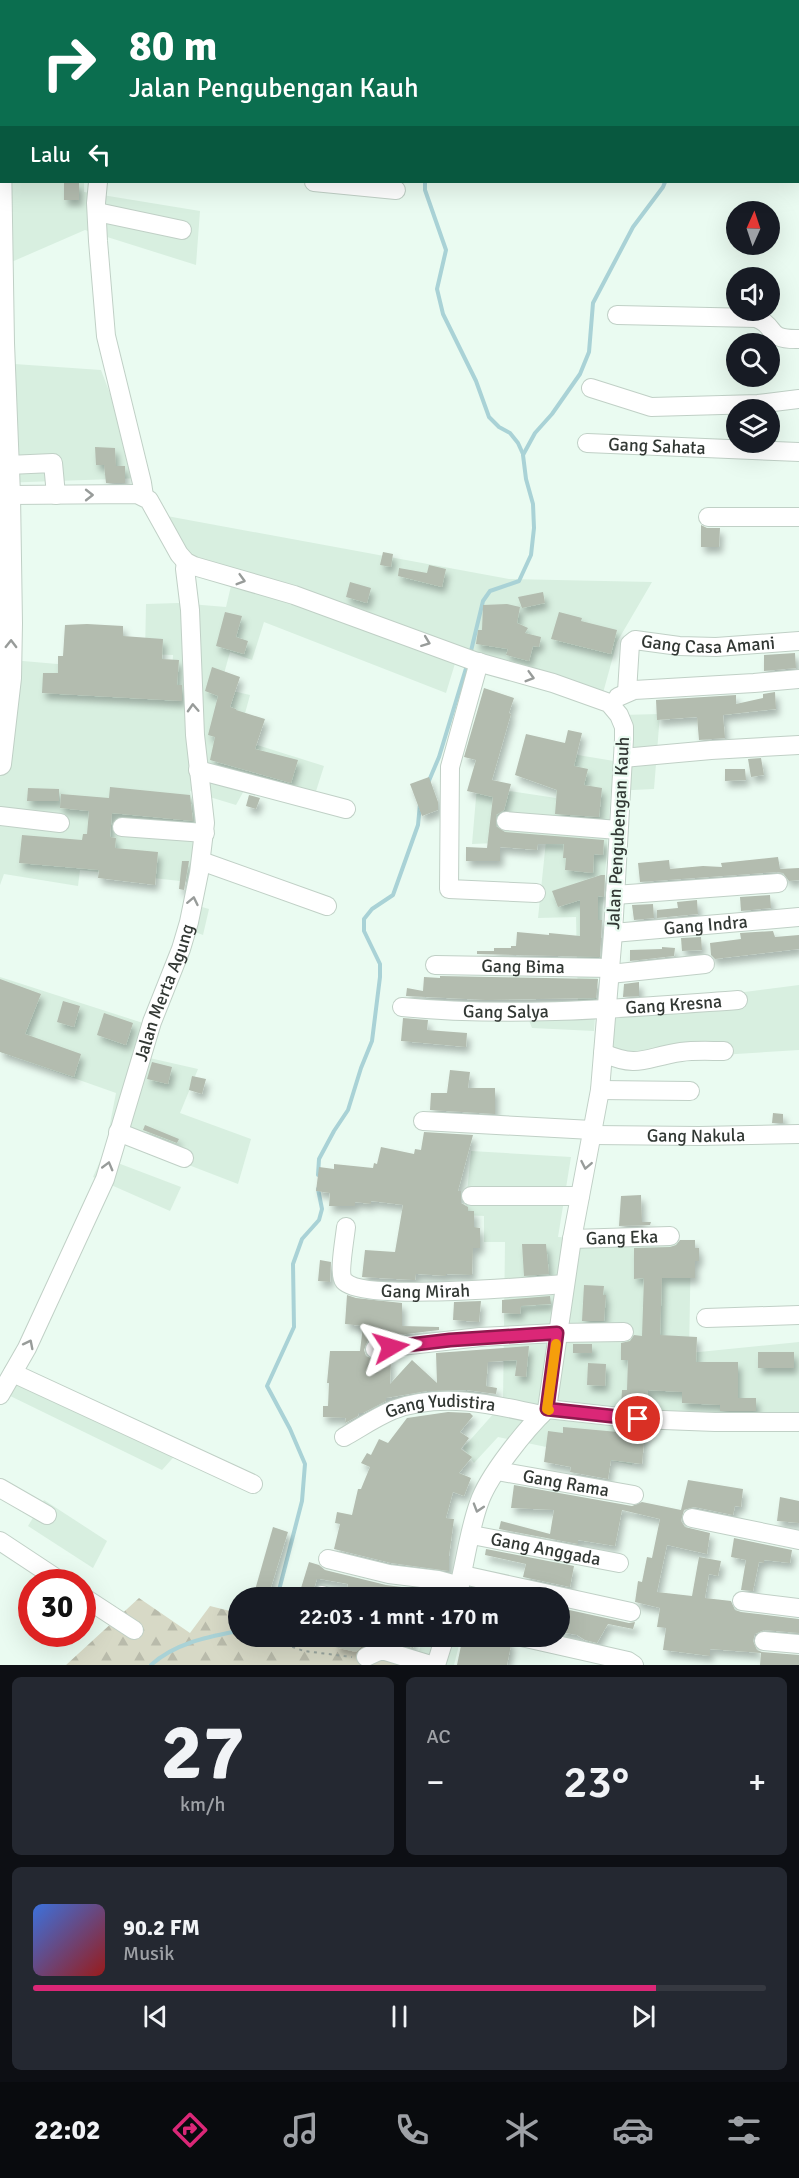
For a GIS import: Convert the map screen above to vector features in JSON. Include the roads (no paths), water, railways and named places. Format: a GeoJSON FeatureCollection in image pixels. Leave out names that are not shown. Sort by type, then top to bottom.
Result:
{"type":"FeatureCollection","features":[{"type":"Feature","properties":{"kind":"main road"},"geometry":{"type":"LineString","coordinates":[[0,183],[3,425],[9,495],[10,678],[0,764]]}},
{"type":"Feature","properties":{"kind":"street"},"geometry":{"type":"LineString","coordinates":[[98,183],[96,212],[106,336],[144,496]]}},
{"type":"Feature","properties":{"kind":"street"},"geometry":{"type":"LineString","coordinates":[[324,183],[396,190]]}},
{"type":"Feature","properties":{"kind":"street"},"geometry":{"type":"LineString","coordinates":[[96,212],[182,230]]}},
{"type":"Feature","properties":{"kind":"street"},"geometry":{"type":"LineString","coordinates":[[617,315],[756,318],[766,324],[775,336],[799,339]]}},
{"type":"Feature","properties":{"kind":"street"},"geometry":{"type":"LineString","coordinates":[[591,388],[651,407],[758,404],[799,399]]}},
{"type":"Feature","properties":{"kind":"street","name":"Gang Sahata"},"geometry":{"type":"LineString","coordinates":[[587,443],[799,452]]}},
{"type":"Feature","properties":{"kind":"street"},"geometry":{"type":"LineString","coordinates":[[8,465],[53,464],[56,495]]}},
{"type":"Feature","properties":{"kind":"street"},"geometry":{"type":"LineString","coordinates":[[9,495],[137,494],[144,496],[149,500],[179,554],[186,562],[294,595],[471,660],[553,683],[609,703],[634,690],[799,679]]}},
{"type":"Feature","properties":{"kind":"street"},"geometry":{"type":"LineString","coordinates":[[708,517],[799,517]]}},
{"type":"Feature","properties":{"kind":"street","name":"Jalan Merta Agung"},"geometry":{"type":"LineString","coordinates":[[0,1395],[32,1338],[105,1179],[152,1022],[181,949],[189,922],[205,833],[198,770],[186,562]]}},
{"type":"Feature","properties":{"kind":"street","name":"Gang Casa Amani"},"geometry":{"type":"LineString","coordinates":[[627,693],[628,653],[630,644],[635,640],[679,646],[716,647],[799,641]]}},
{"type":"Feature","properties":{"kind":"street"},"geometry":{"type":"LineString","coordinates":[[471,660],[450,767],[449,889],[536,893]]}},
{"type":"Feature","properties":{"kind":"street","name":"Jalan Pengubengan Kauh"},"geometry":{"type":"LineString","coordinates":[[544,1412],[572,1239],[600,1090],[614,933],[624,727],[619,715],[609,703]]}},
{"type":"Feature","properties":{"kind":"street"},"geometry":{"type":"LineString","coordinates":[[623,758],[799,745]]}},
{"type":"Feature","properties":{"kind":"street"},"geometry":{"type":"LineString","coordinates":[[198,770],[346,809]]}},
{"type":"Feature","properties":{"kind":"street"},"geometry":{"type":"LineString","coordinates":[[0,816],[60,823]]}},
{"type":"Feature","properties":{"kind":"street"},"geometry":{"type":"LineString","coordinates":[[506,821],[618,830]]}},
{"type":"Feature","properties":{"kind":"street"},"geometry":{"type":"LineString","coordinates":[[122,827],[205,833]]}},
{"type":"Feature","properties":{"kind":"street"},"geometry":{"type":"LineString","coordinates":[[201,861],[327,906]]}},
{"type":"Feature","properties":{"kind":"street"},"geometry":{"type":"LineString","coordinates":[[615,895],[778,883]]}},
{"type":"Feature","properties":{"kind":"street","name":"Gang Indra"},"geometry":{"type":"LineString","coordinates":[[614,933],[799,917]]}},
{"type":"Feature","properties":{"kind":"street","name":"Gang Kresna"},"geometry":{"type":"LineString","coordinates":[[610,971],[705,964]]}},
{"type":"Feature","properties":{"kind":"street","name":"Gang Bima"},"geometry":{"type":"LineString","coordinates":[[435,966],[610,971]]}},
{"type":"Feature","properties":{"kind":"street","name":"Gang Kresna"},"geometry":{"type":"LineString","coordinates":[[607,1010],[738,1000]]}},
{"type":"Feature","properties":{"kind":"street","name":"Gang Salya"},"geometry":{"type":"LineString","coordinates":[[402,1007],[513,1012],[607,1010]]}},
{"type":"Feature","properties":{"kind":"street"},"geometry":{"type":"LineString","coordinates":[[603,1053],[631,1062],[682,1052],[723,1051]]}},
{"type":"Feature","properties":{"kind":"street"},"geometry":{"type":"LineString","coordinates":[[600,1090],[690,1091]]}},
{"type":"Feature","properties":{"kind":"street","name":"Gang Nakula"},"geometry":{"type":"LineString","coordinates":[[423,1121],[592,1132],[699,1136],[799,1134]]}},
{"type":"Feature","properties":{"kind":"street"},"geometry":{"type":"LineString","coordinates":[[118,1132],[184,1158]]}},
{"type":"Feature","properties":{"kind":"street"},"geometry":{"type":"LineString","coordinates":[[471,1196],[580,1196]]}},
{"type":"Feature","properties":{"kind":"street","name":"Gang Mirah"},"geometry":{"type":"LineString","coordinates":[[346,1227],[341,1275],[346,1283],[354,1287],[415,1293],[565,1284]]}},
{"type":"Feature","properties":{"kind":"street","name":"Gang Eka"},"geometry":{"type":"LineString","coordinates":[[572,1239],[670,1236]]}},
{"type":"Feature","properties":{"kind":"street"},"geometry":{"type":"LineString","coordinates":[[706,1318],[799,1315]]}},
{"type":"Feature","properties":{"kind":"street"},"geometry":{"type":"LineString","coordinates":[[375,1349],[460,1339],[557,1333],[624,1332]]}},
{"type":"Feature","properties":{"kind":"street"},"geometry":{"type":"LineString","coordinates":[[13,1373],[253,1484]]}},
{"type":"Feature","properties":{"kind":"street","name":"Gang Yudistira"},"geometry":{"type":"LineString","coordinates":[[344,1437],[392,1410],[436,1401],[460,1401],[544,1412],[649,1419],[799,1422]]}},
{"type":"Feature","properties":{"kind":"street"},"geometry":{"type":"LineString","coordinates":[[460,1586],[480,1501],[497,1472],[544,1412]]}},
{"type":"Feature","properties":{"kind":"street","name":"Gang Rama"},"geometry":{"type":"LineString","coordinates":[[497,1472],[634,1495]]}},
{"type":"Feature","properties":{"kind":"street"},"geometry":{"type":"LineString","coordinates":[[0,1488],[47,1515]]}},
{"type":"Feature","properties":{"kind":"street"},"geometry":{"type":"LineString","coordinates":[[692,1518],[799,1540]]}},
{"type":"Feature","properties":{"kind":"street","name":"Gang Anggada"},"geometry":{"type":"LineString","coordinates":[[472,1535],[619,1563]]}},
{"type":"Feature","properties":{"kind":"street"},"geometry":{"type":"LineString","coordinates":[[0,1541],[42,1569]]}},
{"type":"Feature","properties":{"kind":"street"},"geometry":{"type":"LineString","coordinates":[[328,1559],[389,1574],[631,1612]]}},
{"type":"Feature","properties":{"kind":"street"},"geometry":{"type":"LineString","coordinates":[[742,1601],[799,1608]]}},
{"type":"Feature","properties":{"kind":"street"},"geometry":{"type":"LineString","coordinates":[[96,1605],[134,1630]]}},
{"type":"Feature","properties":{"kind":"street"},"geometry":{"type":"LineString","coordinates":[[764,1641],[799,1644]]}},
{"type":"Feature","properties":{"kind":"street"},"geometry":{"type":"LineString","coordinates":[[436,1665],[442,1647]]}},
{"type":"Feature","properties":{"kind":"street"},"geometry":{"type":"LineString","coordinates":[[566,1647],[628,1661],[634,1665]]}},
{"type":"Feature","properties":{"kind":"street"},"geometry":{"type":"LineString","coordinates":[[366,1657],[379,1651],[430,1665]]}},
{"type":"Feature","properties":{"kind":"waterway"},"geometry":{"type":"LineString","coordinates":[[425,183],[425,190],[446,250],[437,289],[443,314],[476,381],[489,417],[499,427],[510,433],[523,454]]}},
{"type":"Feature","properties":{"kind":"waterway"},"geometry":{"type":"LineString","coordinates":[[470,655],[483,601],[490,591],[519,581],[531,555],[534,528],[533,504],[526,479],[523,455],[535,433],[552,414],[580,374],[589,352],[593,303],[633,227],[665,183]]}},
{"type":"Feature","properties":{"kind":"waterway"},"geometry":{"type":"LineString","coordinates":[[428,783],[439,757],[467,665]]}},
{"type":"Feature","properties":{"kind":"waterway"},"geometry":{"type":"LineString","coordinates":[[318,1175],[319,1159],[348,1110],[372,1041],[380,964],[364,931],[364,919],[372,909],[393,895],[418,825],[420,804]]}},
{"type":"Feature","properties":{"kind":"waterway"},"geometry":{"type":"LineString","coordinates":[[280,1587],[302,1501],[305,1464],[290,1429],[267,1386],[294,1327],[293,1264],[302,1239],[319,1220],[322,1209],[318,1189]]}},
{"type":"Feature","properties":{"kind":"waterway"},"geometry":{"type":"LineString","coordinates":[[151,1665],[160,1657],[181,1646],[228,1633]]}}]}
